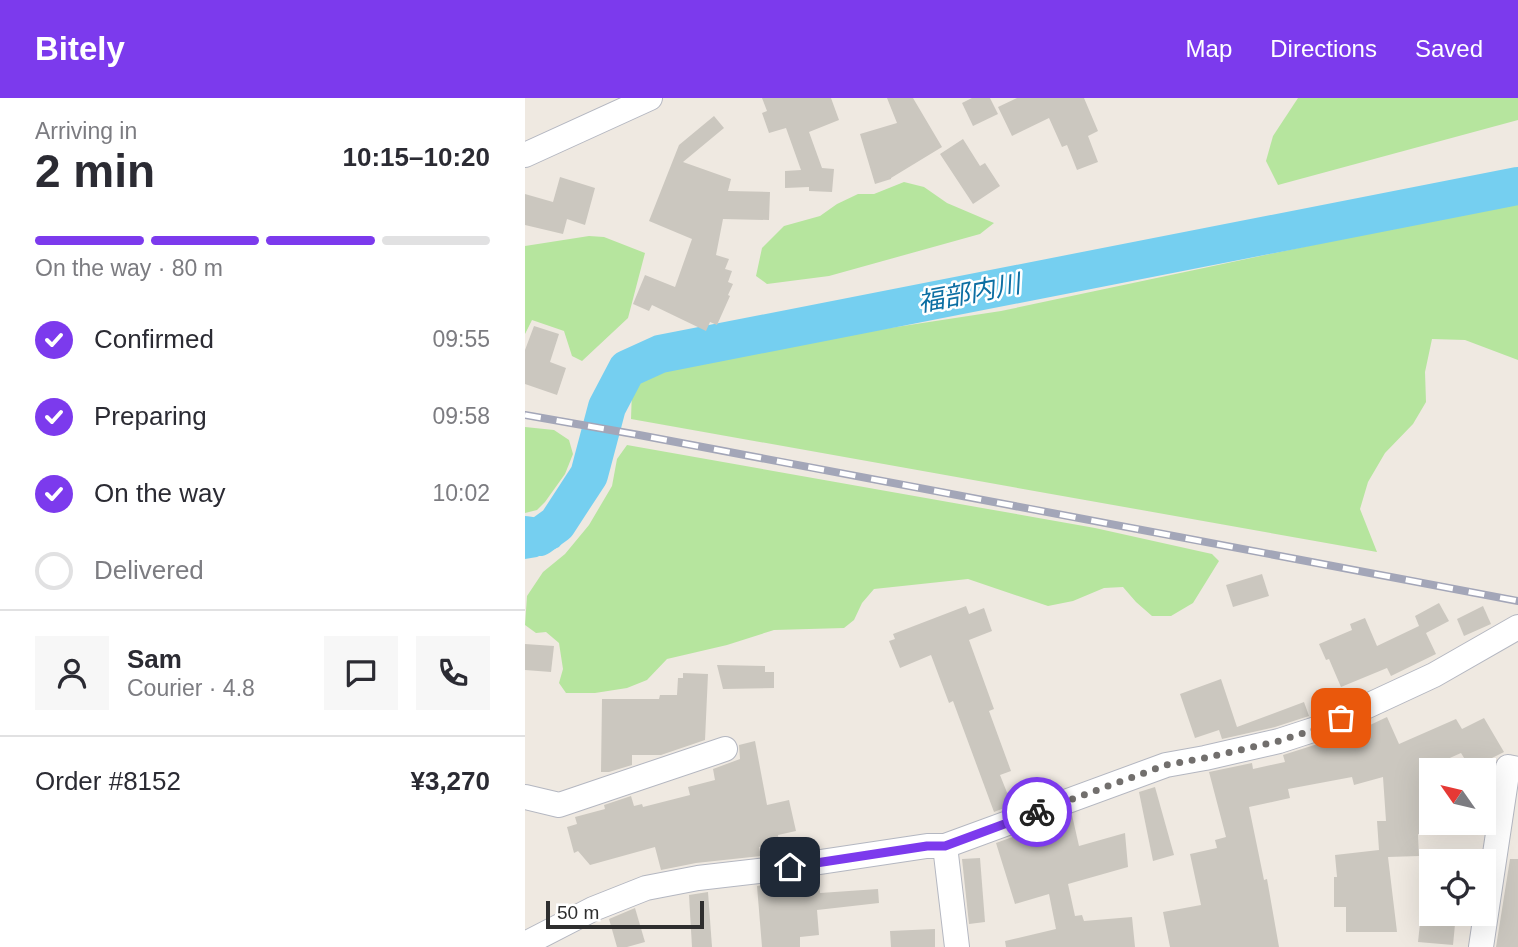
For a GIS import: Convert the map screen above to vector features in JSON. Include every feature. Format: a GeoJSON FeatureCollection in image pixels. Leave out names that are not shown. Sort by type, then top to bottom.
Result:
{"type":"FeatureCollection","features":[{"type":"Feature","properties":{"kind":"street"},"geometry":{"type":"LineString","coordinates":[[525,155],[650,98]]}},
{"type":"Feature","properties":{"kind":"street"},"geometry":{"type":"LineString","coordinates":[[525,944],[593,909],[646,888],[698,878],[927,846],[945,846],[1166,765],[1279,741],[1322,727],[1434,676],[1518,626]]}},
{"type":"Feature","properties":{"kind":"street"},"geometry":{"type":"LineString","coordinates":[[525,797],[559,805],[725,749]]}},
{"type":"Feature","properties":{"kind":"street"},"geometry":{"type":"LineString","coordinates":[[1481,947],[1508,767],[1518,769]]}},
{"type":"Feature","properties":{"kind":"street"},"geometry":{"type":"LineString","coordinates":[[945,846],[957,947]]}},
{"type":"Feature","properties":{"kind":"green space"},"geometry":{"type":"Polygon","coordinates":[[[1298,98],[1518,98],[1518,120],[1278,185],[1266,161],[1273,136],[1298,98]]]}},
{"type":"Feature","properties":{"kind":"green space"},"geometry":{"type":"Polygon","coordinates":[[[904,182],[924,187],[947,203],[994,223],[980,234],[829,276],[767,284],[756,276],[762,248],[784,226],[820,216],[858,194],[874,194],[904,182]]]}},
{"type":"Feature","properties":{"kind":"green space"},"geometry":{"type":"Polygon","coordinates":[[[1518,203],[1518,360],[1465,340],[1432,339],[1425,372],[1426,402],[1413,424],[1385,453],[1368,482],[1360,509],[1377,552],[631,419],[632,389],[660,363],[1001,311],[1518,203]]]}},
{"type":"Feature","properties":{"kind":"green space"},"geometry":{"type":"Polygon","coordinates":[[[589,236],[604,237],[645,253],[628,318],[582,361],[572,356],[564,331],[532,320],[525,334],[525,246],[589,236]]]}},
{"type":"Feature","properties":{"kind":"green space"},"geometry":{"type":"Polygon","coordinates":[[[525,427],[554,430],[569,440],[573,454],[565,474],[545,502],[537,510],[525,513],[525,427]]]}},
{"type":"Feature","properties":{"kind":"green space"},"geometry":{"type":"Polygon","coordinates":[[[627,445],[1095,528],[1212,554],[1219,561],[1193,603],[1171,616],[1152,616],[1123,587],[1104,588],[1073,601],[1048,606],[968,579],[874,589],[862,603],[854,620],[844,628],[774,630],[727,645],[667,659],[647,680],[627,688],[595,693],[566,693],[559,683],[563,669],[559,643],[546,632],[536,633],[525,625],[527,596],[543,572],[565,554],[589,525],[612,486],[617,459],[627,445]]]}},
{"type":"Feature","properties":{"kind":"water"},"geometry":{"type":"Polygon","coordinates":[[[581,436],[609,440],[595,499],[559,547],[537,557],[525,559],[525,524],[549,514],[572,480],[582,460],[581,436]]]}},
{"type":"Feature","properties":{"kind":"building"},"geometry":{"type":"Polygon","coordinates":[[[762,98],[831,98],[839,120],[809,132],[822,168],[834,169],[832,192],[809,191],[809,187],[785,188],[785,171],[801,170],[786,128],[769,133],[762,113],[767,111],[762,98]]]}},
{"type":"Feature","properties":{"kind":"building"},"geometry":{"type":"Polygon","coordinates":[[[887,98],[913,98],[942,147],[891,179],[875,184],[860,134],[897,123],[887,98]]]}},
{"type":"Feature","properties":{"kind":"building"},"geometry":{"type":"Polygon","coordinates":[[[972,98],[990,98],[998,114],[973,126],[962,103],[972,98]]]}},
{"type":"Feature","properties":{"kind":"building"},"geometry":{"type":"Polygon","coordinates":[[[1017,98],[1084,98],[1098,131],[1088,136],[1098,162],[1077,170],[1067,145],[1062,147],[1049,118],[1012,136],[998,107],[1017,98]]]}},
{"type":"Feature","properties":{"kind":"building"},"geometry":{"type":"Polygon","coordinates":[[[714,116],[724,128],[683,162],[731,179],[728,191],[770,192],[769,220],[723,219],[716,255],[729,259],[725,269],[732,271],[728,282],[733,284],[717,325],[710,322],[706,331],[652,305],[649,311],[633,304],[645,275],[675,287],[692,239],[649,221],[679,145],[714,116]]]}},
{"type":"Feature","properties":{"kind":"building"},"geometry":{"type":"Polygon","coordinates":[[[963,139],[980,166],[985,163],[1000,186],[973,204],[940,154],[963,139]]]}},
{"type":"Feature","properties":{"kind":"building"},"geometry":{"type":"Polygon","coordinates":[[[560,177],[595,188],[585,225],[567,219],[563,234],[525,225],[525,194],[553,202],[560,177]]]}},
{"type":"Feature","properties":{"kind":"building"},"geometry":{"type":"Polygon","coordinates":[[[534,326],[559,334],[550,362],[566,368],[557,395],[525,384],[525,350],[534,326]]]}},
{"type":"Feature","properties":{"kind":"building"},"geometry":{"type":"Polygon","coordinates":[[[1262,574],[1269,596],[1233,607],[1226,585],[1262,574]]]}},
{"type":"Feature","properties":{"kind":"building"},"geometry":{"type":"Polygon","coordinates":[[[1439,603],[1449,621],[1426,633],[1436,654],[1391,676],[1387,668],[1341,687],[1319,644],[1352,630],[1350,624],[1365,618],[1377,646],[1419,626],[1415,616],[1439,603]]]}},
{"type":"Feature","properties":{"kind":"building"},"geometry":{"type":"Polygon","coordinates":[[[966,606],[969,614],[984,608],[992,631],[969,640],[994,709],[989,711],[1011,771],[1000,775],[1012,805],[994,812],[953,701],[949,703],[931,655],[900,668],[889,641],[895,639],[893,634],[966,606]]]}},
{"type":"Feature","properties":{"kind":"building"},"geometry":{"type":"Polygon","coordinates":[[[1483,606],[1491,624],[1464,636],[1457,619],[1483,606]]]}},
{"type":"Feature","properties":{"kind":"building"},"geometry":{"type":"Polygon","coordinates":[[[525,644],[554,646],[551,672],[525,670],[525,644]]]}},
{"type":"Feature","properties":{"kind":"building"},"geometry":{"type":"Polygon","coordinates":[[[717,665],[765,666],[765,672],[774,672],[774,688],[723,689],[717,665]]]}},
{"type":"Feature","properties":{"kind":"building"},"geometry":{"type":"Polygon","coordinates":[[[683,673],[708,674],[705,740],[661,755],[632,755],[632,765],[601,772],[602,699],[659,699],[660,695],[677,695],[678,678],[683,678],[683,673]]]}},
{"type":"Feature","properties":{"kind":"building"},"geometry":{"type":"Polygon","coordinates":[[[1221,679],[1237,727],[1304,702],[1309,716],[1222,739],[1219,730],[1195,738],[1180,694],[1221,679]]]}},
{"type":"Feature","properties":{"kind":"building"},"geometry":{"type":"Polygon","coordinates":[[[1387,717],[1399,744],[1456,719],[1462,729],[1484,718],[1504,752],[1492,758],[1464,758],[1461,753],[1450,758],[1419,758],[1419,856],[1388,857],[1397,932],[1346,932],[1346,907],[1334,907],[1334,877],[1337,877],[1335,855],[1379,850],[1377,821],[1386,821],[1383,777],[1354,785],[1352,777],[1288,789],[1290,798],[1249,807],[1264,880],[1267,879],[1279,947],[1170,947],[1163,912],[1201,905],[1190,854],[1217,848],[1215,840],[1226,837],[1209,772],[1252,763],[1253,769],[1285,762],[1283,755],[1371,727],[1370,725],[1387,717]]]}},
{"type":"Feature","properties":{"kind":"building"},"geometry":{"type":"Polygon","coordinates":[[[755,741],[767,805],[789,800],[796,831],[778,835],[779,842],[759,847],[761,856],[661,870],[655,847],[590,865],[578,851],[574,853],[567,827],[577,824],[575,817],[605,809],[604,805],[631,796],[634,806],[642,804],[643,807],[690,795],[688,787],[715,780],[713,769],[740,759],[739,745],[755,741]]]}},
{"type":"Feature","properties":{"kind":"building"},"geometry":{"type":"Polygon","coordinates":[[[1155,787],[1174,855],[1153,861],[1139,792],[1155,787]]]}},
{"type":"Feature","properties":{"kind":"building"},"geometry":{"type":"Polygon","coordinates":[[[1072,815],[1079,846],[1125,833],[1128,867],[1068,884],[1075,916],[1082,915],[1084,921],[1132,917],[1135,947],[1006,947],[1005,941],[1056,929],[1049,894],[1015,904],[996,843],[1053,825],[1052,823],[1072,815]]]}},
{"type":"Feature","properties":{"kind":"building"},"geometry":{"type":"Polygon","coordinates":[[[980,858],[985,922],[969,924],[962,859],[980,858]]]}},
{"type":"Feature","properties":{"kind":"building"},"geometry":{"type":"Polygon","coordinates":[[[1510,859],[1518,859],[1518,947],[1496,947],[1510,859]]]}},
{"type":"Feature","properties":{"kind":"building"},"geometry":{"type":"Polygon","coordinates":[[[819,877],[820,893],[878,889],[879,903],[817,910],[819,935],[800,937],[800,947],[762,947],[757,886],[819,877]]]}},
{"type":"Feature","properties":{"kind":"building"},"geometry":{"type":"Polygon","coordinates":[[[708,892],[712,947],[692,947],[689,895],[708,892]]]}},
{"type":"Feature","properties":{"kind":"building"},"geometry":{"type":"Polygon","coordinates":[[[635,908],[645,942],[617,947],[609,919],[635,908]]]}},
{"type":"Feature","properties":{"kind":"building"},"geometry":{"type":"Polygon","coordinates":[[[1420,926],[1455,926],[1453,945],[1418,942],[1420,926]]]}},
{"type":"Feature","properties":{"kind":"building"},"geometry":{"type":"Polygon","coordinates":[[[935,929],[935,947],[891,947],[890,931],[935,929]]]}},
{"type":"Feature","properties":{"kind":"waterway","name":"福部内川"},"geometry":{"type":"LineString","coordinates":[[525,535],[539,537],[557,524],[589,475],[607,407],[627,369],[660,354],[1518,186]]}},
{"type":"Feature","properties":{"kind":"railway"},"geometry":{"type":"LineString","coordinates":[[525,415],[1518,601]]}},
{"type":"Feature","properties":{"kind":"way so far"},"geometry":{"type":"LineString","coordinates":[[1037,812],[1166,765],[1279,741],[1341,718]]}},
{"type":"Feature","properties":{"kind":"route"},"geometry":{"type":"LineString","coordinates":[[790,867],[927,846],[945,846],[1037,812]]}}]}
